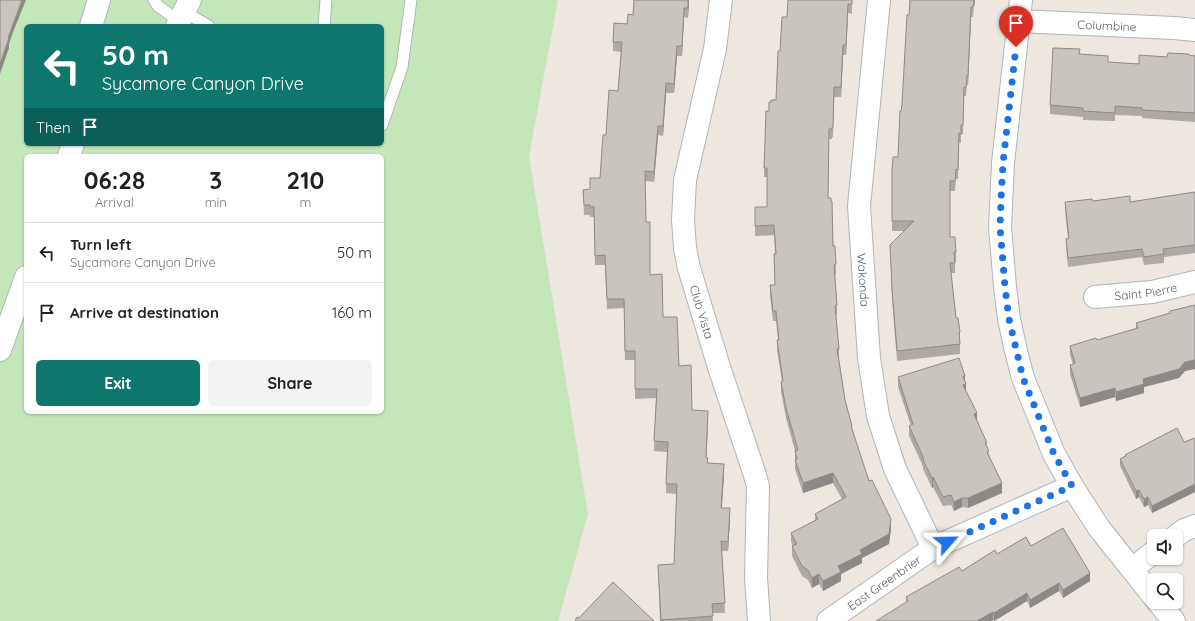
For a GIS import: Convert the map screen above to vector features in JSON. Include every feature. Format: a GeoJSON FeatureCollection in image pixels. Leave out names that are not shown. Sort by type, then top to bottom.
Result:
{"type":"FeatureCollection","features":[{"type":"Feature","properties":{"kind":"street"},"geometry":{"type":"LineString","coordinates":[[92,24],[99,0]]}},
{"type":"Feature","properties":{"kind":"street","name":"Club Vista"},"geometry":{"type":"LineString","coordinates":[[721,0],[715,48],[685,180],[683,220],[685,248],[689,268],[718,367],[758,486],[756,578],[759,621]]}},
{"type":"Feature","properties":{"kind":"street","name":"Wakonda"},"geometry":{"type":"LineString","coordinates":[[879,0],[859,206],[869,358],[878,416],[895,468],[933,548]]}},
{"type":"Feature","properties":{"kind":"street"},"geometry":{"type":"LineString","coordinates":[[1021,0],[1003,163],[1001,200],[1000,227],[1009,319],[1023,378],[1054,454],[1072,486],[1099,528],[1147,588]]}},
{"type":"Feature","properties":{"kind":"street","name":"Columbine"},"geometry":{"type":"LineString","coordinates":[[1018,22],[1195,30]]}},
{"type":"Feature","properties":{"kind":"street","name":"Saint Pierre"},"geometry":{"type":"LineString","coordinates":[[1095,298],[1152,292],[1195,282]]}},
{"type":"Feature","properties":{"kind":"street"},"geometry":{"type":"LineString","coordinates":[[0,350],[24,283]]}},
{"type":"Feature","properties":{"kind":"street","name":"East Greenbrier"},"geometry":{"type":"LineString","coordinates":[[828,621],[933,548],[1072,486]]}},
{"type":"Feature","properties":{"kind":"street"},"geometry":{"type":"LineString","coordinates":[[1183,531],[1195,526]]}},
{"type":"Feature","properties":{"kind":"street"},"geometry":{"type":"LineString","coordinates":[[1132,568],[1147,557]]}},
{"type":"Feature","properties":{"kind":"street"},"geometry":{"type":"LineString","coordinates":[[1164,609],[1174,621]]}},
{"type":"Feature","properties":{"kind":"lane"},"geometry":{"type":"LineString","coordinates":[[154,0],[158,6],[204,24]]}},
{"type":"Feature","properties":{"kind":"lane"},"geometry":{"type":"LineString","coordinates":[[324,24],[326,0]]}},
{"type":"Feature","properties":{"kind":"lane"},"geometry":{"type":"LineString","coordinates":[[384,120],[402,67],[411,0]]}},
{"type":"Feature","properties":{"kind":"green space"},"geometry":{"type":"Polygon","coordinates":[[[0,0],[558,0],[529,156],[588,514],[558,621],[0,621],[0,0]]]}},
{"type":"Feature","properties":{"kind":"building"},"geometry":{"type":"Polygon","coordinates":[[[0,0],[22,0],[0,64],[0,0]]]}},
{"type":"Feature","properties":{"kind":"building"},"geometry":{"type":"Polygon","coordinates":[[[634,0],[688,0],[688,8],[684,8],[682,46],[677,46],[674,84],[666,83],[663,126],[658,126],[654,172],[645,171],[646,222],[650,222],[650,275],[662,274],[663,317],[677,317],[679,366],[691,365],[692,410],[708,411],[707,463],[724,464],[721,508],[730,508],[728,542],[721,541],[725,603],[712,604],[713,616],[661,620],[658,565],[674,564],[677,484],[666,484],[668,442],[654,441],[657,389],[635,389],[635,351],[625,351],[624,299],[607,299],[605,255],[595,256],[594,207],[584,205],[583,190],[590,189],[590,178],[600,178],[603,135],[606,135],[609,90],[618,91],[622,42],[613,42],[614,23],[627,24],[628,14],[633,15],[634,0]]]}},
{"type":"Feature","properties":{"kind":"building"},"geometry":{"type":"Polygon","coordinates":[[[788,0],[852,0],[852,4],[848,4],[846,45],[843,45],[841,87],[834,87],[833,127],[832,129],[829,129],[828,198],[831,198],[832,201],[833,246],[835,246],[836,264],[834,265],[837,305],[835,306],[839,349],[837,349],[845,400],[851,426],[869,481],[872,480],[891,519],[889,534],[860,550],[862,554],[838,566],[841,572],[823,581],[819,574],[812,578],[808,570],[802,566],[792,546],[797,544],[791,533],[818,519],[815,514],[846,497],[833,473],[803,483],[795,460],[797,459],[795,451],[798,450],[786,408],[781,382],[783,381],[777,340],[779,340],[776,311],[773,311],[770,285],[775,285],[774,254],[776,254],[774,225],[755,226],[755,207],[767,207],[767,168],[764,168],[766,111],[769,111],[769,102],[771,102],[771,100],[776,100],[778,51],[780,51],[782,17],[787,17],[788,0]]]}},
{"type":"Feature","properties":{"kind":"building"},"geometry":{"type":"Polygon","coordinates":[[[910,0],[974,0],[973,7],[971,7],[968,75],[966,87],[964,87],[963,125],[961,125],[961,134],[959,133],[958,170],[956,169],[955,181],[950,181],[950,237],[955,237],[956,252],[954,252],[955,263],[950,263],[956,318],[958,318],[960,332],[960,344],[897,351],[890,245],[914,221],[892,221],[893,157],[898,157],[907,15],[909,15],[910,0]]]}},
{"type":"Feature","properties":{"kind":"building"},"geometry":{"type":"Polygon","coordinates":[[[1053,48],[1080,49],[1079,54],[1108,56],[1108,62],[1139,64],[1139,55],[1167,57],[1168,53],[1189,54],[1195,56],[1195,113],[1142,110],[1142,108],[1115,106],[1115,113],[1083,111],[1083,108],[1050,105],[1053,48]]]}},
{"type":"Feature","properties":{"kind":"building"},"geometry":{"type":"Polygon","coordinates":[[[1195,192],[1195,245],[1163,249],[1164,254],[1144,257],[1142,249],[1068,258],[1066,239],[1069,238],[1065,202],[1092,199],[1093,201],[1130,196],[1130,202],[1195,192]]]}},
{"type":"Feature","properties":{"kind":"building"},"geometry":{"type":"Polygon","coordinates":[[[1195,305],[1195,360],[1185,362],[1179,369],[1143,379],[1144,384],[1116,392],[1115,388],[1080,398],[1070,365],[1075,363],[1070,346],[1138,328],[1136,323],[1170,313],[1170,311],[1195,305]]]}},
{"type":"Feature","properties":{"kind":"building"},"geometry":{"type":"Polygon","coordinates":[[[959,358],[965,376],[963,376],[966,384],[963,385],[977,413],[974,414],[987,443],[985,443],[989,451],[987,452],[1002,483],[968,498],[962,498],[954,502],[951,495],[943,497],[923,460],[909,426],[913,424],[898,377],[959,358]]]}},
{"type":"Feature","properties":{"kind":"building"},"geometry":{"type":"Polygon","coordinates":[[[1177,428],[1184,442],[1195,438],[1195,484],[1152,506],[1148,497],[1144,499],[1139,490],[1136,491],[1120,459],[1177,428]]]}},
{"type":"Feature","properties":{"kind":"building"},"geometry":{"type":"Polygon","coordinates":[[[1063,528],[1090,573],[1063,590],[1059,583],[1030,600],[1027,593],[994,613],[993,612],[977,621],[876,621],[908,601],[906,597],[959,567],[962,571],[995,550],[997,554],[1026,537],[1031,546],[1063,528]]]}},
{"type":"Feature","properties":{"kind":"building"},"geometry":{"type":"Polygon","coordinates":[[[613,582],[654,621],[575,621],[577,617],[579,618],[613,582]]]}},
{"type":"Feature","properties":{"kind":"route"},"geometry":{"type":"LineString","coordinates":[[947,542],[1072,486],[1054,454],[1023,378],[1009,319],[1000,227],[1003,163],[1016,47]]}}]}
